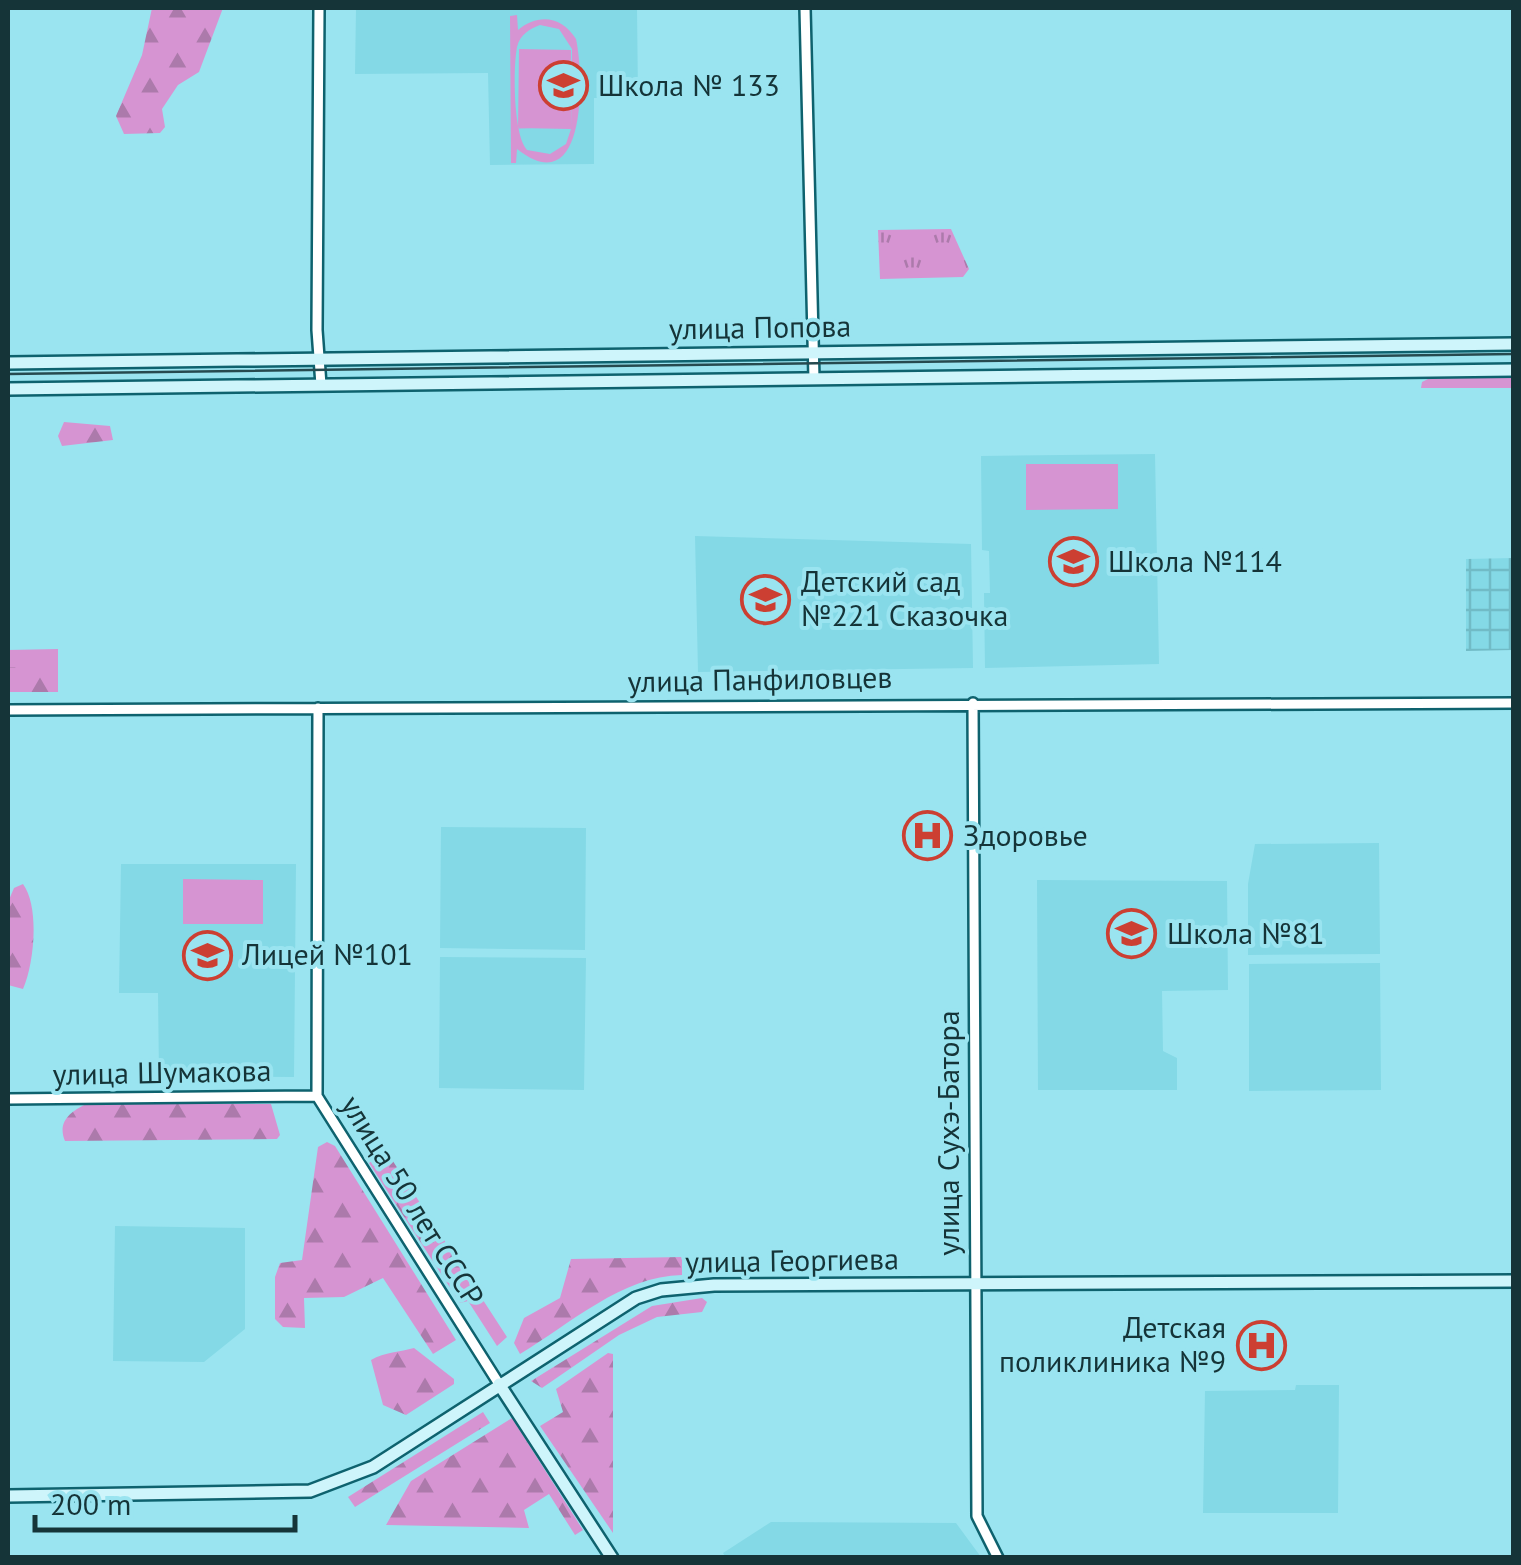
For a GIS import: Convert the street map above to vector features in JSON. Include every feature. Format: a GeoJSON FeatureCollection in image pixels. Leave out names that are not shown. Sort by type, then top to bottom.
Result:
{"type":"FeatureCollection","features":[{"type":"Feature","properties":{"kind":"main road","name":"улица Попова"},"geometry":{"type":"LineString","coordinates":[[8,363],[1514,344]]}},
{"type":"Feature","properties":{"kind":"main road"},"geometry":{"type":"LineString","coordinates":[[194,361],[194,386]]}},
{"type":"Feature","properties":{"kind":"main road","name":"улица Попова"},"geometry":{"type":"LineString","coordinates":[[8,390],[1514,370]]}},
{"type":"Feature","properties":{"kind":"main road","name":"улица Георгиева"},"geometry":{"type":"LineString","coordinates":[[8,1496],[310,1491],[364,1472],[614,1309],[661,1290],[1514,1281]]}},
{"type":"Feature","properties":{"kind":"main road","name":"улица 50 лет СССР"},"geometry":{"type":"LineString","coordinates":[[498,1384],[612,1558]]}},
{"type":"Feature","properties":{"kind":"street"},"geometry":{"type":"LineString","coordinates":[[319,8],[321,384]]}},
{"type":"Feature","properties":{"kind":"street"},"geometry":{"type":"LineString","coordinates":[[805,8],[814,379]]}},
{"type":"Feature","properties":{"kind":"street","name":"улица Панфиловцев"},"geometry":{"type":"LineString","coordinates":[[8,710],[1514,702]]}},
{"type":"Feature","properties":{"kind":"street","name":"улица Сухэ-Батора"},"geometry":{"type":"LineString","coordinates":[[973,703],[978,1520],[998,1558]]}},
{"type":"Feature","properties":{"kind":"street","name":"улица 50 лет СССР"},"geometry":{"type":"LineString","coordinates":[[318,708],[317,1096],[498,1384]]}},
{"type":"Feature","properties":{"kind":"street","name":"улица Шумакова"},"geometry":{"type":"LineString","coordinates":[[8,1100],[317,1096]]}},
{"type":"Feature","properties":{"kind":"shaded area","name":"Школа № 133"},"geometry":{"type":"Polygon","coordinates":[[[356,8],[637,8],[638,98],[594,98],[594,164],[490,165],[488,73],[355,74],[356,8]]]}},
{"type":"Feature","properties":{"kind":"shaded area","name":"Школа №114"},"geometry":{"type":"Polygon","coordinates":[[[1155,454],[1159,664],[985,668],[984,593],[990,593],[989,551],[982,550],[981,456],[1155,454]]]}},
{"type":"Feature","properties":{"kind":"shaded area"},"geometry":{"type":"Polygon","coordinates":[[[695,536],[971,544],[973,668],[698,672],[695,536]]]}},
{"type":"Feature","properties":{"kind":"shaded area"},"geometry":{"type":"Polygon","coordinates":[[[1513,558],[1513,650],[1466,651],[1466,559],[1513,558]]]}},
{"type":"Feature","properties":{"kind":"shaded area"},"geometry":{"type":"Polygon","coordinates":[[[441,827],[586,828],[585,950],[440,948],[441,827]]]}},
{"type":"Feature","properties":{"kind":"shaded area"},"geometry":{"type":"Polygon","coordinates":[[[1379,843],[1380,954],[1248,955],[1248,884],[1255,844],[1379,843]]]}},
{"type":"Feature","properties":{"kind":"shaded area","name":"Лицей №101"},"geometry":{"type":"Polygon","coordinates":[[[121,864],[296,864],[294,1077],[159,1076],[158,993],[119,993],[121,864]]]}},
{"type":"Feature","properties":{"kind":"shaded area","name":"Школа №81"},"geometry":{"type":"Polygon","coordinates":[[[1037,880],[1227,881],[1228,990],[1162,991],[1163,1051],[1177,1058],[1177,1090],[1038,1090],[1037,880]]]}},
{"type":"Feature","properties":{"kind":"shaded area"},"geometry":{"type":"Polygon","coordinates":[[[440,957],[586,958],[584,1090],[439,1088],[440,957]]]}},
{"type":"Feature","properties":{"kind":"shaded area"},"geometry":{"type":"Polygon","coordinates":[[[1380,963],[1381,1090],[1249,1091],[1249,964],[1380,963]]]}},
{"type":"Feature","properties":{"kind":"shaded area"},"geometry":{"type":"Polygon","coordinates":[[[115,1226],[245,1228],[245,1329],[204,1362],[113,1361],[115,1226]]]}},
{"type":"Feature","properties":{"kind":"shaded area"},"geometry":{"type":"Polygon","coordinates":[[[1296,1385],[1339,1385],[1338,1513],[1203,1513],[1205,1391],[1295,1390],[1296,1385]]]}},
{"type":"Feature","properties":{"kind":"shaded area"},"geometry":{"type":"Polygon","coordinates":[[[771,1522],[956,1523],[981,1557],[726,1558],[723,1553],[771,1522]]]}},
{"type":"Feature","properties":{"kind":"green space"},"geometry":{"type":"Polygon","coordinates":[[[152,8],[223,8],[199,72],[178,85],[162,109],[165,127],[160,133],[124,134],[116,116],[142,55],[152,8]]]}},
{"type":"Feature","properties":{"kind":"green space"},"geometry":{"type":"Polygon","coordinates":[[[517,15],[518,30],[534,21],[549,20],[564,26],[576,39],[580,79],[576,128],[569,148],[557,160],[540,162],[517,149],[516,163],[511,163],[510,16],[517,15]],[[540,25],[518,42],[518,125],[519,49],[571,50],[571,128],[572,49],[559,29],[540,25]],[[519,128],[527,150],[550,154],[566,144],[571,129],[519,128]]]}},
{"type":"Feature","properties":{"kind":"green space"},"geometry":{"type":"Polygon","coordinates":[[[951,229],[969,269],[963,277],[880,279],[878,230],[951,229]]]}},
{"type":"Feature","properties":{"kind":"green space"},"geometry":{"type":"Polygon","coordinates":[[[1513,376],[1513,388],[1421,388],[1422,382],[1432,377],[1513,376]]]}},
{"type":"Feature","properties":{"kind":"green space"},"geometry":{"type":"Polygon","coordinates":[[[64,422],[110,426],[113,440],[62,446],[58,436],[64,422]]]}},
{"type":"Feature","properties":{"kind":"green space"},"geometry":{"type":"Polygon","coordinates":[[[1026,464],[1118,464],[1118,509],[1026,510],[1026,464]]]}},
{"type":"Feature","properties":{"kind":"green space"},"geometry":{"type":"Polygon","coordinates":[[[58,649],[58,692],[8,692],[8,650],[58,649]]]}},
{"type":"Feature","properties":{"kind":"green space"},"geometry":{"type":"Polygon","coordinates":[[[54,660],[58,692],[8,692],[8,667],[15,667],[24,679],[41,676],[46,661],[54,660]]]}},
{"type":"Feature","properties":{"kind":"green space"},"geometry":{"type":"Polygon","coordinates":[[[183,879],[263,880],[263,924],[183,924],[183,879]]]}},
{"type":"Feature","properties":{"kind":"green space"},"geometry":{"type":"Polygon","coordinates":[[[23,884],[32,907],[34,936],[23,989],[8,985],[8,902],[14,888],[23,884]]]}},
{"type":"Feature","properties":{"kind":"green space"},"geometry":{"type":"Polygon","coordinates":[[[86,1104],[271,1104],[280,1135],[277,1139],[65,1141],[66,1118],[86,1104]]]}},
{"type":"Feature","properties":{"kind":"green space"},"geometry":{"type":"Polygon","coordinates":[[[327,1142],[335,1146],[456,1340],[433,1354],[383,1278],[344,1297],[304,1298],[305,1328],[283,1327],[275,1319],[275,1277],[280,1263],[302,1260],[318,1147],[327,1142]]]}},
{"type":"Feature","properties":{"kind":"green space"},"geometry":{"type":"Polygon","coordinates":[[[387,1152],[507,1337],[497,1346],[468,1301],[460,1303],[369,1163],[387,1152]]]}},
{"type":"Feature","properties":{"kind":"green space"},"geometry":{"type":"Polygon","coordinates":[[[682,1257],[682,1275],[660,1277],[618,1293],[520,1354],[514,1343],[524,1318],[560,1298],[571,1259],[682,1257]]]}},
{"type":"Feature","properties":{"kind":"green space"},"geometry":{"type":"Polygon","coordinates":[[[702,1298],[707,1302],[702,1312],[657,1317],[619,1335],[542,1388],[531,1381],[652,1306],[702,1298]]]}},
{"type":"Feature","properties":{"kind":"green space"},"geometry":{"type":"Polygon","coordinates":[[[414,1348],[454,1379],[454,1384],[406,1415],[383,1405],[371,1360],[414,1348]]]}},
{"type":"Feature","properties":{"kind":"green space"},"geometry":{"type":"Polygon","coordinates":[[[608,1353],[613,1354],[613,1533],[540,1426],[563,1412],[556,1389],[608,1353]]]}},
{"type":"Feature","properties":{"kind":"green space"},"geometry":{"type":"Polygon","coordinates":[[[483,1412],[490,1423],[355,1507],[348,1497],[483,1412]]]}},
{"type":"Feature","properties":{"kind":"green space"},"geometry":{"type":"Polygon","coordinates":[[[512,1418],[583,1530],[575,1535],[549,1494],[524,1510],[529,1528],[386,1525],[411,1481],[512,1418]]]}},
{"type":"Feature","properties":{"kind":"tram line"},"geometry":{"type":"LineString","coordinates":[[8,374],[1514,354]]}},
{"type":"Feature","properties":{"kind":"place","name":"Школа № 133"},"geometry":{"type":"Point","coordinates":[563,86]}},
{"type":"Feature","properties":{"kind":"place","name":"Школа №114"},"geometry":{"type":"Point","coordinates":[1073,562]}},
{"type":"Feature","properties":{"kind":"place","name":"Детский сад №221 Сказочка"},"geometry":{"type":"Point","coordinates":[766,599]}},
{"type":"Feature","properties":{"kind":"place","name":"Здоровье"},"geometry":{"type":"Point","coordinates":[928,836]}},
{"type":"Feature","properties":{"kind":"place","name":"Школа №81"},"geometry":{"type":"Point","coordinates":[1132,934]}},
{"type":"Feature","properties":{"kind":"place","name":"Лицей №101"},"geometry":{"type":"Point","coordinates":[207,955]}},
{"type":"Feature","properties":{"kind":"place","name":"Детская поликлиника №9"},"geometry":{"type":"Point","coordinates":[1261,1345]}}]}
